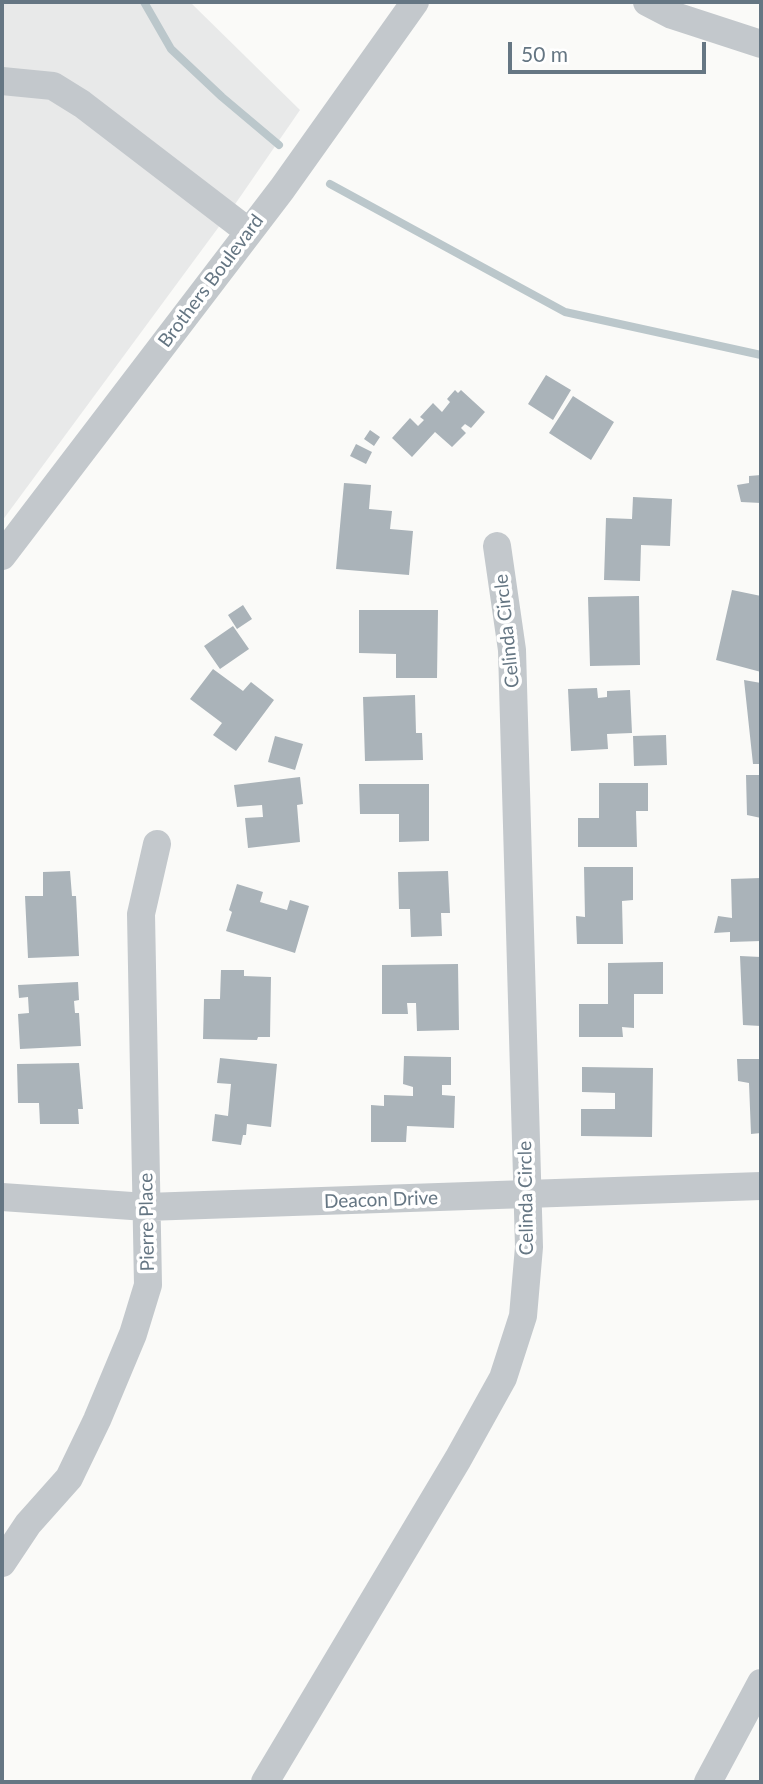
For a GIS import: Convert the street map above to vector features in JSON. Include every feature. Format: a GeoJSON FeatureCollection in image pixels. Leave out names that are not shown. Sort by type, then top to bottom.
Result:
{"type":"FeatureCollection","features":[{"type":"Feature","properties":{"kind":"street","name":"Brothers Boulevard"},"geometry":{"type":"LineString","coordinates":[[5,544],[249,232],[415,2]]}},
{"type":"Feature","properties":{"kind":"street"},"geometry":{"type":"LineString","coordinates":[[647,2],[672,15],[761,44]]}},
{"type":"Feature","properties":{"kind":"street"},"geometry":{"type":"LineString","coordinates":[[2,81],[53,86],[82,104],[249,232]]}},
{"type":"Feature","properties":{"kind":"street","name":"Celinda Circle"},"geometry":{"type":"LineString","coordinates":[[265,1782],[458,1459],[503,1378],[523,1317],[529,1247],[512,650],[498,546]]}},
{"type":"Feature","properties":{"kind":"street","name":"Pierre Place"},"geometry":{"type":"LineString","coordinates":[[2,1563],[28,1524],[69,1478],[133,1334],[148,1284],[141,914],[157,844]]}},
{"type":"Feature","properties":{"kind":"street","name":"Deacon Drive"},"geometry":{"type":"LineString","coordinates":[[2,1197],[146,1207],[761,1186]]}},
{"type":"Feature","properties":{"kind":"street"},"geometry":{"type":"LineString","coordinates":[[708,1782],[761,1683]]}},
{"type":"Feature","properties":{"kind":"shaded area"},"geometry":{"type":"Polygon","coordinates":[[[2,2],[190,2],[300,110],[229,213],[2,521],[2,2]]]}},
{"type":"Feature","properties":{"kind":"building"},"geometry":{"type":"Polygon","coordinates":[[[546,375],[571,390],[553,420],[528,404],[546,375]]]}},
{"type":"Feature","properties":{"kind":"building"},"geometry":{"type":"Polygon","coordinates":[[[455,390],[458,393],[461,390],[485,412],[471,428],[465,424],[461,428],[466,433],[452,447],[435,432],[412,457],[392,438],[410,418],[418,426],[424,420],[420,417],[433,403],[442,412],[450,402],[447,399],[455,390]]]}},
{"type":"Feature","properties":{"kind":"building"},"geometry":{"type":"Polygon","coordinates":[[[573,396],[614,422],[591,460],[549,433],[573,396]]]}},
{"type":"Feature","properties":{"kind":"building"},"geometry":{"type":"Polygon","coordinates":[[[370,430],[380,437],[374,446],[364,439],[370,430]]]}},
{"type":"Feature","properties":{"kind":"building"},"geometry":{"type":"Polygon","coordinates":[[[356,444],[372,452],[366,464],[350,456],[356,444]]]}},
{"type":"Feature","properties":{"kind":"building"},"geometry":{"type":"Polygon","coordinates":[[[761,475],[761,503],[741,502],[737,485],[749,483],[749,476],[761,475]]]}},
{"type":"Feature","properties":{"kind":"building"},"geometry":{"type":"Polygon","coordinates":[[[344,483],[371,485],[369,509],[392,511],[390,529],[413,531],[409,575],[336,569],[344,483]]]}},
{"type":"Feature","properties":{"kind":"building"},"geometry":{"type":"Polygon","coordinates":[[[633,497],[672,499],[670,546],[641,545],[640,581],[604,580],[606,518],[632,519],[633,497]]]}},
{"type":"Feature","properties":{"kind":"building"},"geometry":{"type":"Polygon","coordinates":[[[732,590],[761,596],[761,672],[716,660],[732,590]]]}},
{"type":"Feature","properties":{"kind":"building"},"geometry":{"type":"Polygon","coordinates":[[[639,596],[640,665],[590,666],[588,597],[639,596]]]}},
{"type":"Feature","properties":{"kind":"building"},"geometry":{"type":"Polygon","coordinates":[[[243,605],[252,619],[237,629],[228,615],[243,605]]]}},
{"type":"Feature","properties":{"kind":"building"},"geometry":{"type":"Polygon","coordinates":[[[359,610],[438,610],[437,678],[396,678],[396,654],[359,653],[359,610]]]}},
{"type":"Feature","properties":{"kind":"building"},"geometry":{"type":"Polygon","coordinates":[[[233,626],[249,649],[220,669],[204,646],[233,626]]]}},
{"type":"Feature","properties":{"kind":"building"},"geometry":{"type":"Polygon","coordinates":[[[213,669],[243,691],[251,682],[274,700],[236,751],[213,735],[222,723],[190,699],[213,669]]]}},
{"type":"Feature","properties":{"kind":"building"},"geometry":{"type":"Polygon","coordinates":[[[744,680],[761,683],[761,764],[753,764],[744,680]]]}},
{"type":"Feature","properties":{"kind":"building"},"geometry":{"type":"Polygon","coordinates":[[[597,688],[598,698],[607,697],[607,691],[630,690],[632,733],[607,734],[608,749],[571,751],[568,689],[597,688]]]}},
{"type":"Feature","properties":{"kind":"building"},"geometry":{"type":"Polygon","coordinates":[[[415,695],[416,733],[422,733],[423,760],[365,761],[363,697],[415,695]]]}},
{"type":"Feature","properties":{"kind":"building"},"geometry":{"type":"Polygon","coordinates":[[[666,735],[667,765],[634,766],[633,736],[666,735]]]}},
{"type":"Feature","properties":{"kind":"building"},"geometry":{"type":"Polygon","coordinates":[[[275,736],[303,744],[295,770],[268,762],[275,736]]]}},
{"type":"Feature","properties":{"kind":"building"},"geometry":{"type":"Polygon","coordinates":[[[746,775],[761,775],[761,818],[747,815],[746,775]]]}},
{"type":"Feature","properties":{"kind":"building"},"geometry":{"type":"Polygon","coordinates":[[[300,777],[303,804],[297,805],[300,842],[248,848],[245,818],[263,817],[262,805],[237,807],[234,785],[300,777]]]}},
{"type":"Feature","properties":{"kind":"building"},"geometry":{"type":"Polygon","coordinates":[[[599,783],[648,783],[648,811],[636,811],[637,847],[578,847],[578,818],[599,818],[599,783]]]}},
{"type":"Feature","properties":{"kind":"building"},"geometry":{"type":"Polygon","coordinates":[[[359,784],[429,784],[429,841],[399,842],[399,814],[360,814],[359,784]]]}},
{"type":"Feature","properties":{"kind":"building"},"geometry":{"type":"Polygon","coordinates":[[[584,867],[633,867],[633,900],[622,901],[623,944],[577,944],[576,916],[585,917],[584,867]]]}},
{"type":"Feature","properties":{"kind":"building"},"geometry":{"type":"Polygon","coordinates":[[[70,871],[72,896],[76,896],[79,956],[28,958],[25,896],[43,896],[43,872],[70,871]]]}},
{"type":"Feature","properties":{"kind":"building"},"geometry":{"type":"Polygon","coordinates":[[[448,871],[450,913],[441,913],[442,936],[411,937],[410,909],[399,909],[398,872],[448,871]]]}},
{"type":"Feature","properties":{"kind":"building"},"geometry":{"type":"Polygon","coordinates":[[[761,878],[761,941],[730,942],[730,932],[714,933],[718,916],[732,918],[731,879],[761,878]]]}},
{"type":"Feature","properties":{"kind":"building"},"geometry":{"type":"Polygon","coordinates":[[[237,884],[263,892],[260,902],[287,910],[290,900],[309,906],[295,953],[226,931],[237,884]]]}},
{"type":"Feature","properties":{"kind":"building"},"geometry":{"type":"Polygon","coordinates":[[[740,956],[761,957],[761,1026],[743,1025],[740,956]]]}},
{"type":"Feature","properties":{"kind":"building"},"geometry":{"type":"Polygon","coordinates":[[[663,962],[663,994],[634,994],[634,1028],[622,1027],[623,1037],[579,1037],[579,1004],[608,1004],[608,963],[663,962]]]}},
{"type":"Feature","properties":{"kind":"building"},"geometry":{"type":"Polygon","coordinates":[[[458,964],[459,1030],[417,1031],[416,1003],[407,1003],[408,1014],[382,1014],[382,965],[458,964]]]}},
{"type":"Feature","properties":{"kind":"building"},"geometry":{"type":"Polygon","coordinates":[[[221,970],[244,970],[244,976],[271,977],[270,1037],[258,1037],[257,1040],[203,1039],[204,999],[220,999],[221,970]]]}},
{"type":"Feature","properties":{"kind":"building"},"geometry":{"type":"Polygon","coordinates":[[[78,982],[79,1000],[74,1001],[75,1013],[79,1013],[81,1046],[20,1049],[18,1014],[29,1013],[28,997],[19,998],[18,985],[78,982]]]}},
{"type":"Feature","properties":{"kind":"building"},"geometry":{"type":"Polygon","coordinates":[[[404,1056],[451,1057],[451,1085],[442,1085],[442,1095],[455,1096],[454,1128],[407,1126],[406,1142],[371,1142],[371,1105],[384,1106],[384,1095],[413,1096],[413,1087],[403,1084],[404,1056]]]}},
{"type":"Feature","properties":{"kind":"building"},"geometry":{"type":"Polygon","coordinates":[[[220,1058],[277,1064],[271,1127],[247,1124],[241,1145],[212,1141],[215,1114],[228,1116],[231,1084],[217,1083],[220,1058]]]}},
{"type":"Feature","properties":{"kind":"building"},"geometry":{"type":"Polygon","coordinates":[[[737,1059],[761,1059],[761,1133],[751,1134],[749,1083],[738,1081],[737,1059]]]}},
{"type":"Feature","properties":{"kind":"building"},"geometry":{"type":"Polygon","coordinates":[[[79,1063],[83,1109],[78,1109],[79,1124],[40,1124],[39,1103],[18,1103],[17,1064],[79,1063]]]}},
{"type":"Feature","properties":{"kind":"building"},"geometry":{"type":"Polygon","coordinates":[[[582,1067],[653,1068],[652,1137],[581,1136],[581,1109],[615,1109],[615,1093],[582,1092],[582,1067]]]}},
{"type":"Feature","properties":{"kind":"waterway"},"geometry":{"type":"LineString","coordinates":[[144,2],[171,49],[279,145]]}},
{"type":"Feature","properties":{"kind":"waterway"},"geometry":{"type":"LineString","coordinates":[[330,184],[565,312],[761,355]]}}]}
